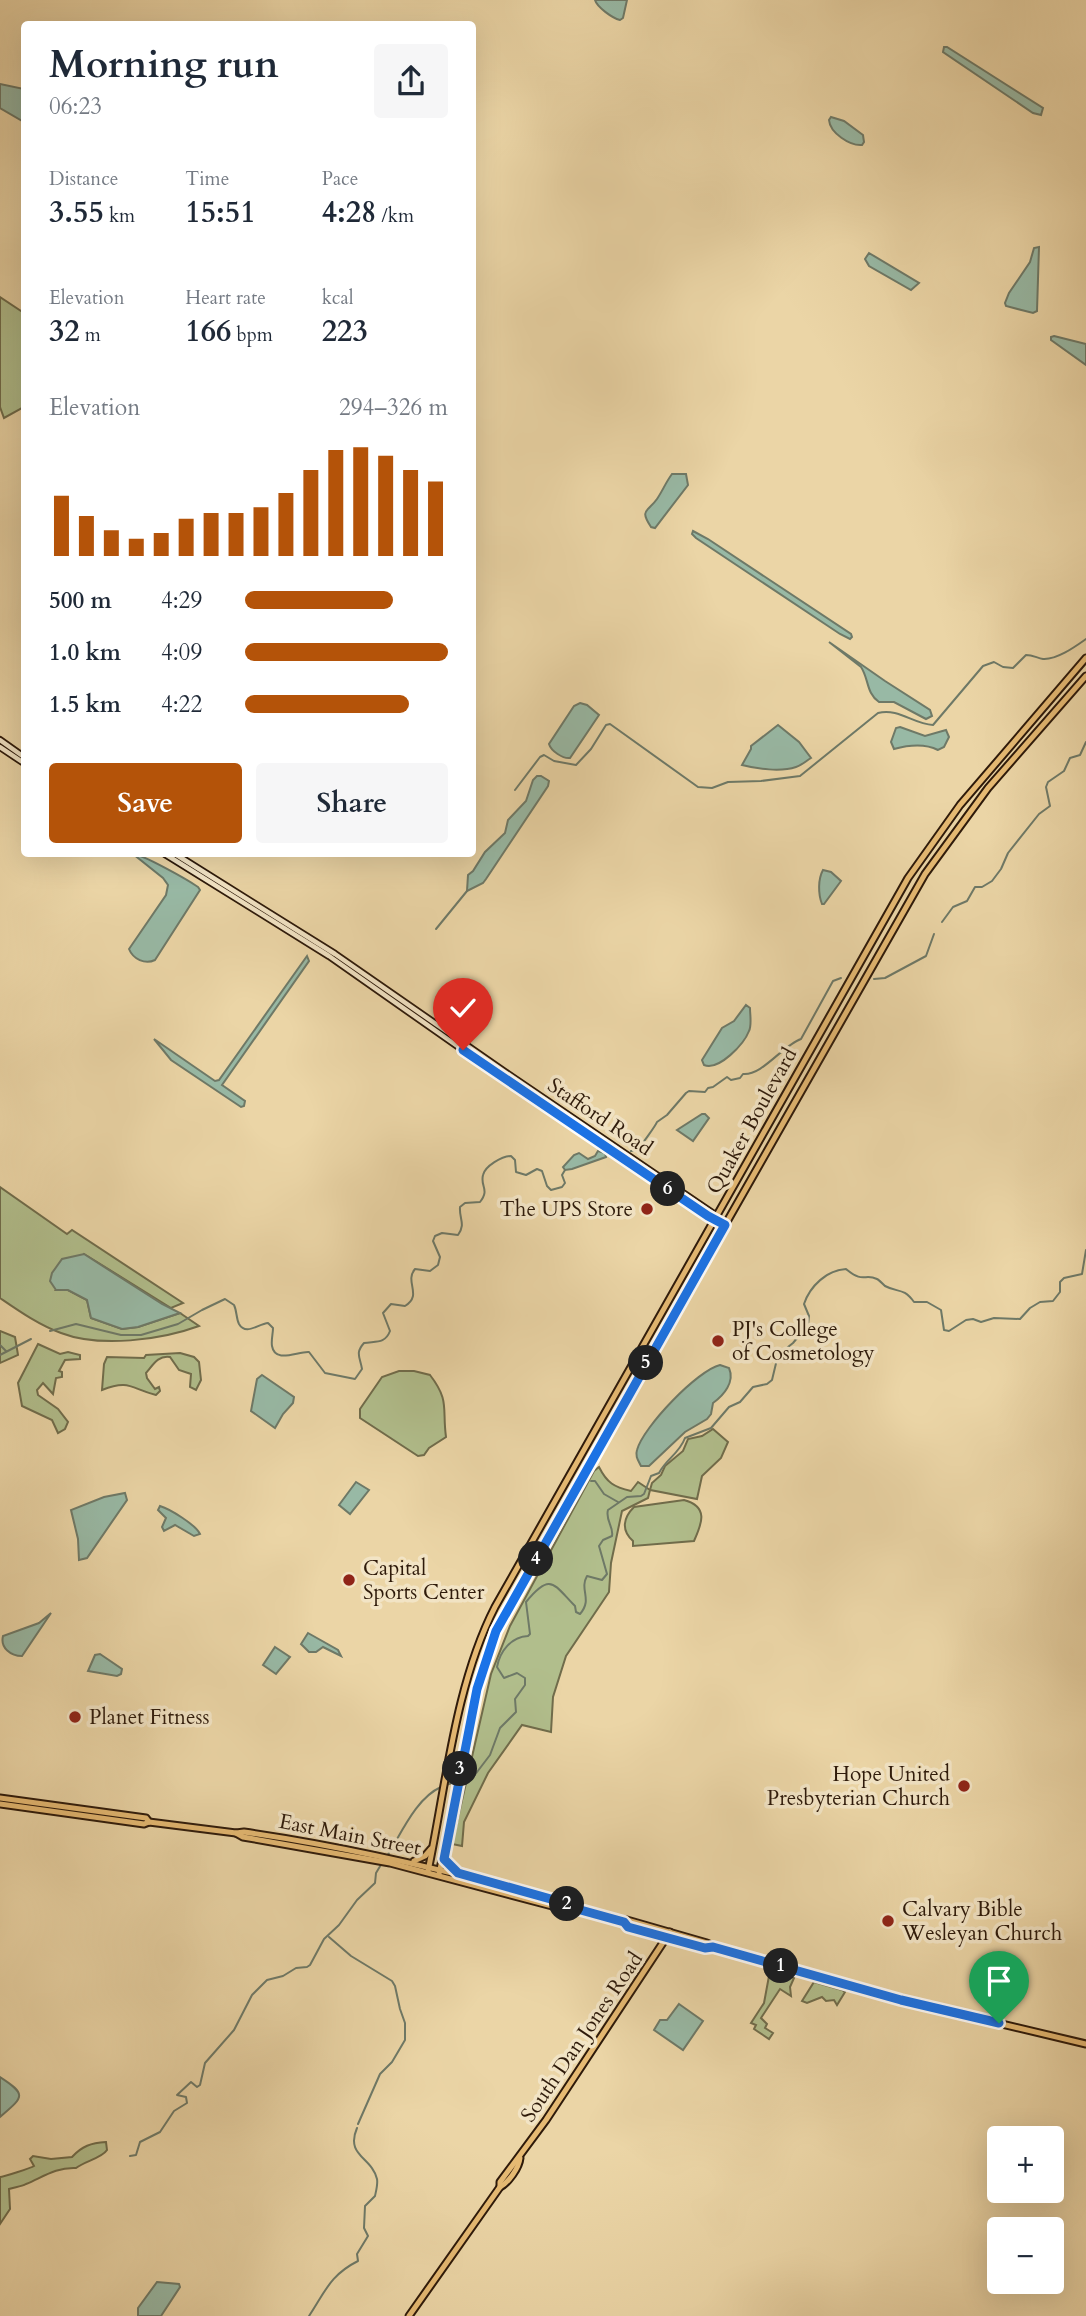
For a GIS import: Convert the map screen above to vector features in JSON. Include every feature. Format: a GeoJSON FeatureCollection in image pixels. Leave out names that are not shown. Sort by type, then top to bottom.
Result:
{"type":"FeatureCollection","features":[{"type":"Feature","properties":{"kind":"main road","name":"Quaker Boulevard"},"geometry":{"type":"LineString","coordinates":[[428,1868],[470,1671],[490,1617],[917,865],[973,789],[1086,658]]}},
{"type":"Feature","properties":{"kind":"main road","name":"Quaker Boulevard"},"geometry":{"type":"LineString","coordinates":[[439,1871],[480,1677],[501,1620],[925,874],[988,788],[1086,676]]}},
{"type":"Feature","properties":{"kind":"main road"},"geometry":{"type":"LineString","coordinates":[[0,740],[21,755]]}},
{"type":"Feature","properties":{"kind":"main road"},"geometry":{"type":"LineString","coordinates":[[0,747],[21,761]]}},
{"type":"Feature","properties":{"kind":"main road","name":"Stafford Road"},"geometry":{"type":"LineString","coordinates":[[170,857],[342,965],[483,1064],[716,1218]]}},
{"type":"Feature","properties":{"kind":"main road","name":"Stafford Road"},"geometry":{"type":"LineString","coordinates":[[180,857],[345,960],[725,1225]]}},
{"type":"Feature","properties":{"kind":"main road","name":"East Main Street"},"geometry":{"type":"LineString","coordinates":[[0,1798],[146,1818],[149,1822],[236,1833],[243,1837],[378,1857],[439,1871],[571,1911],[577,1909]]}},
{"type":"Feature","properties":{"kind":"main road"},"geometry":{"type":"LineString","coordinates":[[0,1804],[149,1822]]}},
{"type":"Feature","properties":{"kind":"main road"},"geometry":{"type":"LineString","coordinates":[[412,1862],[425,1856],[433,1846]]}},
{"type":"Feature","properties":{"kind":"main road"},"geometry":{"type":"LineString","coordinates":[[443,1857],[458,1873]]}},
{"type":"Feature","properties":{"kind":"main road","name":"East Main Street"},"geometry":{"type":"LineString","coordinates":[[391,1860],[412,1862],[428,1868]]}},
{"type":"Feature","properties":{"kind":"main road","name":"East Main Street"},"geometry":{"type":"LineString","coordinates":[[439,1871],[458,1873],[572,1905],[577,1909],[624,1922],[626,1926],[668,1935],[705,1948],[713,1947],[901,2000],[1086,2044]]}},
{"type":"Feature","properties":{"kind":"main road","name":"South Dan Jones Road"},"geometry":{"type":"LineString","coordinates":[[409,2316],[520,2163],[520,2158],[668,1935]]}},
{"type":"Feature","properties":{"kind":"shaded area"},"geometry":{"type":"Polygon","coordinates":[[[595,0],[627,0],[623,18],[620,20],[609,15],[595,0]]]}},
{"type":"Feature","properties":{"kind":"shaded area"},"geometry":{"type":"Polygon","coordinates":[[[944,47],[1043,108],[1041,115],[1033,113],[943,52],[944,47]]]}},
{"type":"Feature","properties":{"kind":"shaded area"},"geometry":{"type":"Polygon","coordinates":[[[0,84],[21,88],[21,120],[0,108],[0,84]]]}},
{"type":"Feature","properties":{"kind":"shaded area"},"geometry":{"type":"Polygon","coordinates":[[[831,117],[844,121],[863,135],[862,145],[841,138],[830,125],[831,117]]]}},
{"type":"Feature","properties":{"kind":"shaded area"},"geometry":{"type":"Polygon","coordinates":[[[1039,247],[1037,311],[1033,313],[1006,306],[1009,293],[1030,262],[1034,248],[1039,247]]]}},
{"type":"Feature","properties":{"kind":"shaded area"},"geometry":{"type":"Polygon","coordinates":[[[869,253],[919,283],[911,290],[869,266],[865,259],[869,253]]]}},
{"type":"Feature","properties":{"kind":"shaded area"},"geometry":{"type":"Polygon","coordinates":[[[0,297],[21,311],[21,409],[4,418],[0,407],[0,297]]]}},
{"type":"Feature","properties":{"kind":"shaded area"},"geometry":{"type":"Polygon","coordinates":[[[1054,336],[1086,344],[1086,365],[1051,340],[1054,336]]]}},
{"type":"Feature","properties":{"kind":"shaded area"},"geometry":{"type":"Polygon","coordinates":[[[672,474],[686,474],[688,485],[655,528],[651,527],[646,511],[657,499],[672,474]]]}},
{"type":"Feature","properties":{"kind":"shaded area"},"geometry":{"type":"Polygon","coordinates":[[[693,531],[852,637],[850,639],[840,634],[696,538],[692,534],[693,531]]]}},
{"type":"Feature","properties":{"kind":"shaded area"},"geometry":{"type":"Polygon","coordinates":[[[829,642],[930,710],[932,716],[926,719],[894,702],[879,702],[872,694],[861,667],[829,642]]]}},
{"type":"Feature","properties":{"kind":"shaded area"},"geometry":{"type":"Polygon","coordinates":[[[580,703],[599,715],[570,758],[564,757],[555,752],[549,744],[574,706],[580,703]]]}},
{"type":"Feature","properties":{"kind":"shaded area"},"geometry":{"type":"Polygon","coordinates":[[[778,725],[799,742],[811,758],[790,769],[762,769],[742,765],[751,746],[778,725]]]}},
{"type":"Feature","properties":{"kind":"shaded area"},"geometry":{"type":"Polygon","coordinates":[[[896,728],[925,736],[946,730],[949,737],[944,747],[938,750],[916,745],[894,749],[891,742],[896,728]]]}},
{"type":"Feature","properties":{"kind":"shaded area"},"geometry":{"type":"Polygon","coordinates":[[[537,776],[549,781],[548,786],[483,883],[467,891],[468,875],[485,852],[505,833],[508,820],[526,801],[537,776]]]}},
{"type":"Feature","properties":{"kind":"shaded area"},"geometry":{"type":"Polygon","coordinates":[[[137,857],[146,858],[200,890],[155,960],[147,962],[133,956],[129,949],[166,895],[168,885],[137,857]]]}},
{"type":"Feature","properties":{"kind":"shaded area"},"geometry":{"type":"Polygon","coordinates":[[[823,870],[831,872],[841,881],[822,904],[819,887],[823,870]]]}},
{"type":"Feature","properties":{"kind":"shaded area"},"geometry":{"type":"Polygon","coordinates":[[[307,956],[309,961],[222,1085],[245,1101],[244,1106],[241,1107],[171,1060],[154,1039],[215,1081],[219,1080],[307,956]]]}},
{"type":"Feature","properties":{"kind":"shaded area"},"geometry":{"type":"Polygon","coordinates":[[[746,1005],[750,1008],[750,1026],[742,1043],[724,1060],[710,1066],[704,1065],[702,1060],[722,1028],[734,1021],[746,1005]]]}},
{"type":"Feature","properties":{"kind":"shaded area"},"geometry":{"type":"Polygon","coordinates":[[[702,1114],[709,1118],[693,1141],[677,1130],[702,1114]]]}},
{"type":"Feature","properties":{"kind":"shaded area"},"geometry":{"type":"Polygon","coordinates":[[[598,1151],[605,1153],[606,1157],[572,1169],[565,1170],[563,1167],[574,1155],[579,1153],[588,1159],[598,1151]]]}},
{"type":"Feature","properties":{"kind":"shaded area"},"geometry":{"type":"Polygon","coordinates":[[[0,1187],[67,1234],[72,1230],[183,1303],[171,1308],[84,1254],[56,1290],[68,1290],[87,1300],[91,1318],[122,1329],[138,1327],[180,1313],[199,1326],[167,1335],[130,1340],[77,1338],[53,1330],[0,1298],[0,1187]]]}},
{"type":"Feature","properties":{"kind":"shaded area"},"geometry":{"type":"Polygon","coordinates":[[[84,1254],[180,1313],[138,1327],[122,1329],[91,1318],[87,1300],[68,1290],[56,1290],[50,1281],[62,1259],[84,1254]]]}},
{"type":"Feature","properties":{"kind":"shaded area"},"geometry":{"type":"Polygon","coordinates":[[[0,1331],[15,1337],[18,1355],[0,1363],[0,1331]]]}},
{"type":"Feature","properties":{"kind":"shaded area"},"geometry":{"type":"Polygon","coordinates":[[[38,1344],[60,1354],[68,1352],[80,1355],[80,1359],[65,1360],[59,1371],[62,1372],[62,1377],[56,1378],[53,1394],[43,1383],[37,1390],[38,1395],[58,1409],[68,1422],[65,1429],[58,1433],[52,1420],[22,1406],[18,1383],[38,1344]]]}},
{"type":"Feature","properties":{"kind":"shaded area"},"geometry":{"type":"Polygon","coordinates":[[[180,1353],[194,1357],[199,1362],[201,1380],[196,1390],[190,1387],[191,1374],[179,1370],[170,1357],[166,1357],[156,1361],[146,1373],[155,1389],[159,1387],[160,1391],[156,1395],[125,1385],[102,1390],[107,1357],[144,1358],[146,1355],[180,1353]]]}},
{"type":"Feature","properties":{"kind":"shaded area"},"geometry":{"type":"Polygon","coordinates":[[[720,1365],[729,1368],[731,1378],[724,1392],[713,1403],[711,1414],[685,1432],[649,1466],[641,1466],[636,1452],[649,1428],[686,1388],[710,1369],[720,1365]]]}},
{"type":"Feature","properties":{"kind":"shaded area"},"geometry":{"type":"Polygon","coordinates":[[[399,1371],[430,1375],[443,1398],[446,1437],[429,1448],[424,1455],[418,1456],[360,1418],[360,1409],[382,1377],[399,1371]]]}},
{"type":"Feature","properties":{"kind":"shaded area"},"geometry":{"type":"Polygon","coordinates":[[[262,1375],[294,1397],[293,1403],[275,1428],[251,1411],[257,1379],[262,1375]]]}},
{"type":"Feature","properties":{"kind":"shaded area"},"geometry":{"type":"Polygon","coordinates":[[[713,1429],[728,1442],[721,1458],[702,1476],[697,1499],[650,1490],[665,1466],[683,1451],[688,1439],[702,1436],[713,1429]]]}},
{"type":"Feature","properties":{"kind":"shaded area"},"geometry":{"type":"Polygon","coordinates":[[[599,1467],[608,1481],[620,1488],[631,1491],[638,1482],[650,1490],[648,1498],[622,1511],[611,1563],[609,1592],[566,1656],[553,1697],[551,1732],[522,1725],[488,1773],[464,1822],[462,1846],[452,1844],[491,1674],[510,1626],[594,1471],[599,1467]]]}},
{"type":"Feature","properties":{"kind":"shaded area"},"geometry":{"type":"Polygon","coordinates":[[[356,1482],[369,1490],[350,1514],[339,1505],[356,1482]]]}},
{"type":"Feature","properties":{"kind":"shaded area"},"geometry":{"type":"Polygon","coordinates":[[[125,1493],[127,1500],[87,1558],[79,1560],[78,1539],[71,1510],[104,1497],[125,1493]]]}},
{"type":"Feature","properties":{"kind":"shaded area"},"geometry":{"type":"Polygon","coordinates":[[[684,1500],[698,1507],[700,1512],[701,1523],[694,1541],[633,1546],[625,1524],[634,1507],[684,1500]]]}},
{"type":"Feature","properties":{"kind":"shaded area"},"geometry":{"type":"Polygon","coordinates":[[[160,1506],[182,1518],[200,1534],[194,1536],[175,1525],[164,1531],[162,1527],[166,1518],[158,1510],[160,1506]]]}},
{"type":"Feature","properties":{"kind":"shaded area"},"geometry":{"type":"Polygon","coordinates":[[[51,1613],[22,1656],[10,1653],[5,1648],[3,1636],[39,1623],[51,1613]]]}},
{"type":"Feature","properties":{"kind":"shaded area"},"geometry":{"type":"Polygon","coordinates":[[[308,1633],[338,1650],[341,1656],[323,1647],[316,1652],[309,1652],[301,1644],[308,1633]]]}},
{"type":"Feature","properties":{"kind":"shaded area"},"geometry":{"type":"Polygon","coordinates":[[[275,1647],[290,1657],[276,1674],[263,1665],[275,1647]]]}},
{"type":"Feature","properties":{"kind":"shaded area"},"geometry":{"type":"Polygon","coordinates":[[[100,1654],[122,1669],[121,1674],[117,1676],[88,1671],[95,1655],[100,1654]]]}},
{"type":"Feature","properties":{"kind":"shaded area"},"geometry":{"type":"Polygon","coordinates":[[[772,1972],[794,1978],[790,1987],[791,1996],[780,1989],[761,2018],[767,2024],[765,2028],[773,2033],[769,2039],[754,2029],[756,2025],[751,2023],[764,2003],[772,1972]]]}},
{"type":"Feature","properties":{"kind":"shaded area"},"geometry":{"type":"Polygon","coordinates":[[[814,1982],[845,1992],[837,2005],[834,2000],[826,2001],[822,1997],[807,2003],[802,2001],[814,1982]]]}},
{"type":"Feature","properties":{"kind":"shaded area"},"geometry":{"type":"Polygon","coordinates":[[[679,2004],[703,2021],[683,2050],[654,2030],[660,2020],[667,2020],[679,2004]]]}},
{"type":"Feature","properties":{"kind":"shaded area"},"geometry":{"type":"Polygon","coordinates":[[[0,2077],[15,2088],[19,2096],[14,2105],[0,2117],[0,2077]]]}},
{"type":"Feature","properties":{"kind":"shaded area"},"geometry":{"type":"Polygon","coordinates":[[[106,2142],[105,2153],[76,2168],[56,2171],[9,2189],[10,2209],[0,2224],[0,2177],[34,2166],[30,2159],[33,2156],[51,2159],[72,2157],[87,2146],[106,2142]]]}},
{"type":"Feature","properties":{"kind":"shaded area"},"geometry":{"type":"Polygon","coordinates":[[[157,2282],[179,2284],[180,2287],[161,2316],[138,2316],[138,2308],[157,2282]]]}},
{"type":"Feature","properties":{"kind":"waterway"},"geometry":{"type":"LineString","coordinates":[[515,790],[544,755],[554,761],[576,765],[591,749],[606,725],[610,724],[698,787],[712,788],[728,782],[800,776],[878,713],[899,714],[933,725],[983,666],[994,662],[1013,668],[1026,655],[1048,659],[1066,652],[1086,639]]}},
{"type":"Feature","properties":{"kind":"waterway"},"geometry":{"type":"LineString","coordinates":[[942,922],[953,907],[967,901],[975,887],[982,887],[992,881],[1008,853],[1039,814],[1050,806],[1046,787],[1048,782],[1064,771],[1070,758],[1080,755],[1086,742]]}},
{"type":"Feature","properties":{"kind":"waterway"},"geometry":{"type":"LineString","coordinates":[[436,929],[467,891]]}},
{"type":"Feature","properties":{"kind":"waterway"},"geometry":{"type":"LineString","coordinates":[[874,979],[885,978],[926,956],[934,934]]}},
{"type":"Feature","properties":{"kind":"waterway"},"geometry":{"type":"LineString","coordinates":[[631,1151],[637,1150],[657,1122],[689,1091],[705,1092],[727,1077],[731,1080],[740,1078],[743,1074],[758,1070],[801,1039],[833,981],[841,978]]}},
{"type":"Feature","properties":{"kind":"waterway"},"geometry":{"type":"LineString","coordinates":[[50,1331],[76,1324],[121,1335],[141,1335],[178,1324],[225,1299],[234,1305],[238,1322],[245,1329],[268,1323],[273,1328],[272,1346],[278,1354],[282,1356],[309,1352],[325,1373],[355,1379],[362,1369],[359,1355],[361,1346],[364,1343],[383,1340],[388,1335],[390,1331],[383,1313],[391,1304],[405,1306],[410,1302],[413,1297],[411,1279],[415,1269],[430,1271],[438,1265],[440,1257],[433,1241],[435,1236],[442,1233],[458,1235],[462,1224],[460,1207],[465,1203],[480,1202],[483,1198],[485,1191],[482,1179],[490,1165],[511,1156],[515,1160],[516,1172],[526,1175],[537,1169],[542,1171],[551,1190],[562,1187],[565,1183],[562,1175],[565,1170]]}},
{"type":"Feature","properties":{"kind":"waterway"},"geometry":{"type":"LineString","coordinates":[[446,1785],[474,1776],[490,1755],[500,1728],[516,1712],[515,1699],[525,1685],[525,1678],[517,1673],[504,1678],[497,1667],[507,1646],[530,1634],[526,1602],[541,1587],[552,1584],[580,1614],[586,1599],[584,1586],[587,1576],[602,1580],[607,1574],[599,1546],[603,1540],[612,1536],[608,1510],[627,1497],[644,1494],[651,1476],[659,1473],[685,1438],[711,1428],[729,1407],[740,1402],[753,1387],[772,1380],[778,1355],[793,1343],[808,1325],[809,1316],[804,1304],[810,1291],[820,1280],[832,1272],[846,1269],[860,1277],[873,1277],[885,1286],[907,1294],[914,1302],[927,1302],[941,1310],[944,1330],[949,1331],[966,1320],[981,1322],[994,1318],[1020,1319],[1040,1302],[1053,1301],[1060,1292],[1060,1282],[1064,1278],[1082,1274],[1086,1250]]}},
{"type":"Feature","properties":{"kind":"waterway"},"geometry":{"type":"LineString","coordinates":[[0,1355],[31,1339]]}},
{"type":"Feature","properties":{"kind":"waterway"},"geometry":{"type":"LineString","coordinates":[[0,1345],[6,1351]]}},
{"type":"Feature","properties":{"kind":"waterway"},"geometry":{"type":"LineString","coordinates":[[591,1481],[595,1481],[604,1494],[618,1502]]}},
{"type":"Feature","properties":{"kind":"waterway"},"geometry":{"type":"LineString","coordinates":[[387,1856],[424,1799],[441,1787]]}},
{"type":"Feature","properties":{"kind":"waterway"},"geometry":{"type":"LineString","coordinates":[[130,2156],[136,2155],[140,2142],[160,2132],[174,2111],[187,2103],[186,2097],[177,2095],[191,2082],[197,2087],[200,2085],[205,2063],[234,2030],[252,1995],[267,1980],[310,1965],[324,1939],[375,1883],[376,1873],[382,1863]]}},
{"type":"Feature","properties":{"kind":"waterway"},"geometry":{"type":"LineString","coordinates":[[329,1937],[351,1956],[392,1981],[405,2023],[405,2040],[392,2062],[380,2074],[358,2124]]}},
{"type":"Feature","properties":{"kind":"waterway"},"geometry":{"type":"LineString","coordinates":[[309,2316],[334,2278],[358,2261],[357,2254],[368,2236],[364,2228],[365,2206],[375,2196],[377,2181],[374,2172],[354,2145],[357,2128]]}},
{"type":"Feature","properties":{"kind":"place","name":"The UPS Store"},"geometry":{"type":"Point","coordinates":[647,1209]}},
{"type":"Feature","properties":{"kind":"place","name":"PJ's College of Cosmetology"},"geometry":{"type":"Point","coordinates":[718,1341]}},
{"type":"Feature","properties":{"kind":"place","name":"Capital Sports Center"},"geometry":{"type":"Point","coordinates":[349,1580]}},
{"type":"Feature","properties":{"kind":"place","name":"Planet Fitness"},"geometry":{"type":"Point","coordinates":[75,1717]}},
{"type":"Feature","properties":{"kind":"place","name":"Hope United Presbyterian Church"},"geometry":{"type":"Point","coordinates":[964,1786]}},
{"type":"Feature","properties":{"kind":"place","name":"Calvary Bible Wesleyan Church"},"geometry":{"type":"Point","coordinates":[888,1921]}},
{"type":"Feature","properties":{"kind":"route"},"geometry":{"type":"LineString","coordinates":[[463,1050],[725,1225],[496,1631],[477,1689],[444,1859],[458,1873],[572,1905],[577,1909],[624,1922],[628,1927],[705,1948],[713,1947],[901,2000],[999,2023]]}}]}
